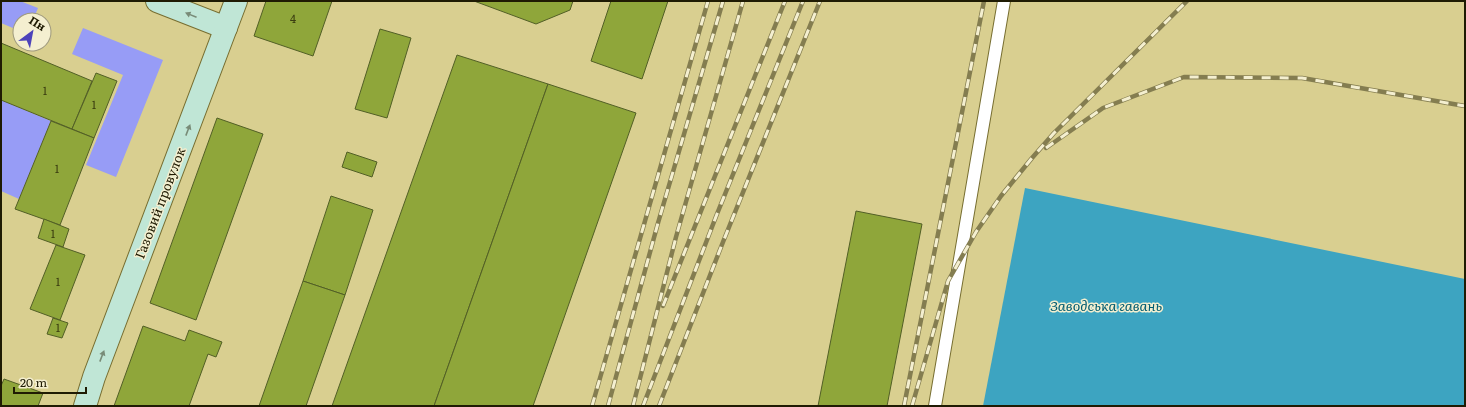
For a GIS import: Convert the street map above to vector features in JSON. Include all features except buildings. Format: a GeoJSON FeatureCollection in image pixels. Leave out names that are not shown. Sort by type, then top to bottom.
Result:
{"type":"FeatureCollection","features":[{"type":"Feature","properties":{"kind":"street"},"geometry":{"type":"LineString","coordinates":[[157,1],[226,28]]}},
{"type":"Feature","properties":{"kind":"street","name":"Газовий провулок"},"geometry":{"type":"LineString","coordinates":[[85,406],[94,377],[236,1]]}},
{"type":"Feature","properties":{"kind":"lane"},"geometry":{"type":"LineString","coordinates":[[935,406],[1004,1]]}},
{"type":"Feature","properties":{"kind":"shaded area"},"geometry":{"type":"Polygon","coordinates":[[[1,1],[20,1],[38,8],[36,12],[12,12],[12,28],[1,23],[1,1]]]}},
{"type":"Feature","properties":{"kind":"shaded area"},"geometry":{"type":"Polygon","coordinates":[[[83,28],[163,60],[116,177],[86,165],[123,75],[72,54],[83,28]]]}},
{"type":"Feature","properties":{"kind":"shaded area"},"geometry":{"type":"Polygon","coordinates":[[[1,100],[51,121],[19,199],[1,191],[1,100]]]}},
{"type":"Feature","properties":{"kind":"water","name":"Заводська гавань"},"geometry":{"type":"Polygon","coordinates":[[[1025,188],[1465,279],[1465,406],[983,406],[1025,188]]]}},
{"type":"Feature","properties":{"kind":"railway"},"geometry":{"type":"LineString","coordinates":[[592,406],[708,1]]}},
{"type":"Feature","properties":{"kind":"railway"},"geometry":{"type":"LineString","coordinates":[[608,406],[658,223],[723,1]]}},
{"type":"Feature","properties":{"kind":"railway"},"geometry":{"type":"LineString","coordinates":[[633,406],[676,237],[743,1]]}},
{"type":"Feature","properties":{"kind":"railway"},"geometry":{"type":"LineString","coordinates":[[663,306],[785,1]]}},
{"type":"Feature","properties":{"kind":"railway"},"geometry":{"type":"LineString","coordinates":[[643,406],[717,214],[803,1]]}},
{"type":"Feature","properties":{"kind":"railway"},"geometry":{"type":"LineString","coordinates":[[659,406],[820,1]]}},
{"type":"Feature","properties":{"kind":"railway"},"geometry":{"type":"LineString","coordinates":[[904,406],[984,1]]}},
{"type":"Feature","properties":{"kind":"railway"},"geometry":{"type":"LineString","coordinates":[[912,406],[948,281],[976,232],[1001,196],[1054,133],[1187,1]]}},
{"type":"Feature","properties":{"kind":"railway"},"geometry":{"type":"LineString","coordinates":[[1046,148],[1103,108],[1184,77],[1302,78],[1465,106]]}}]}
